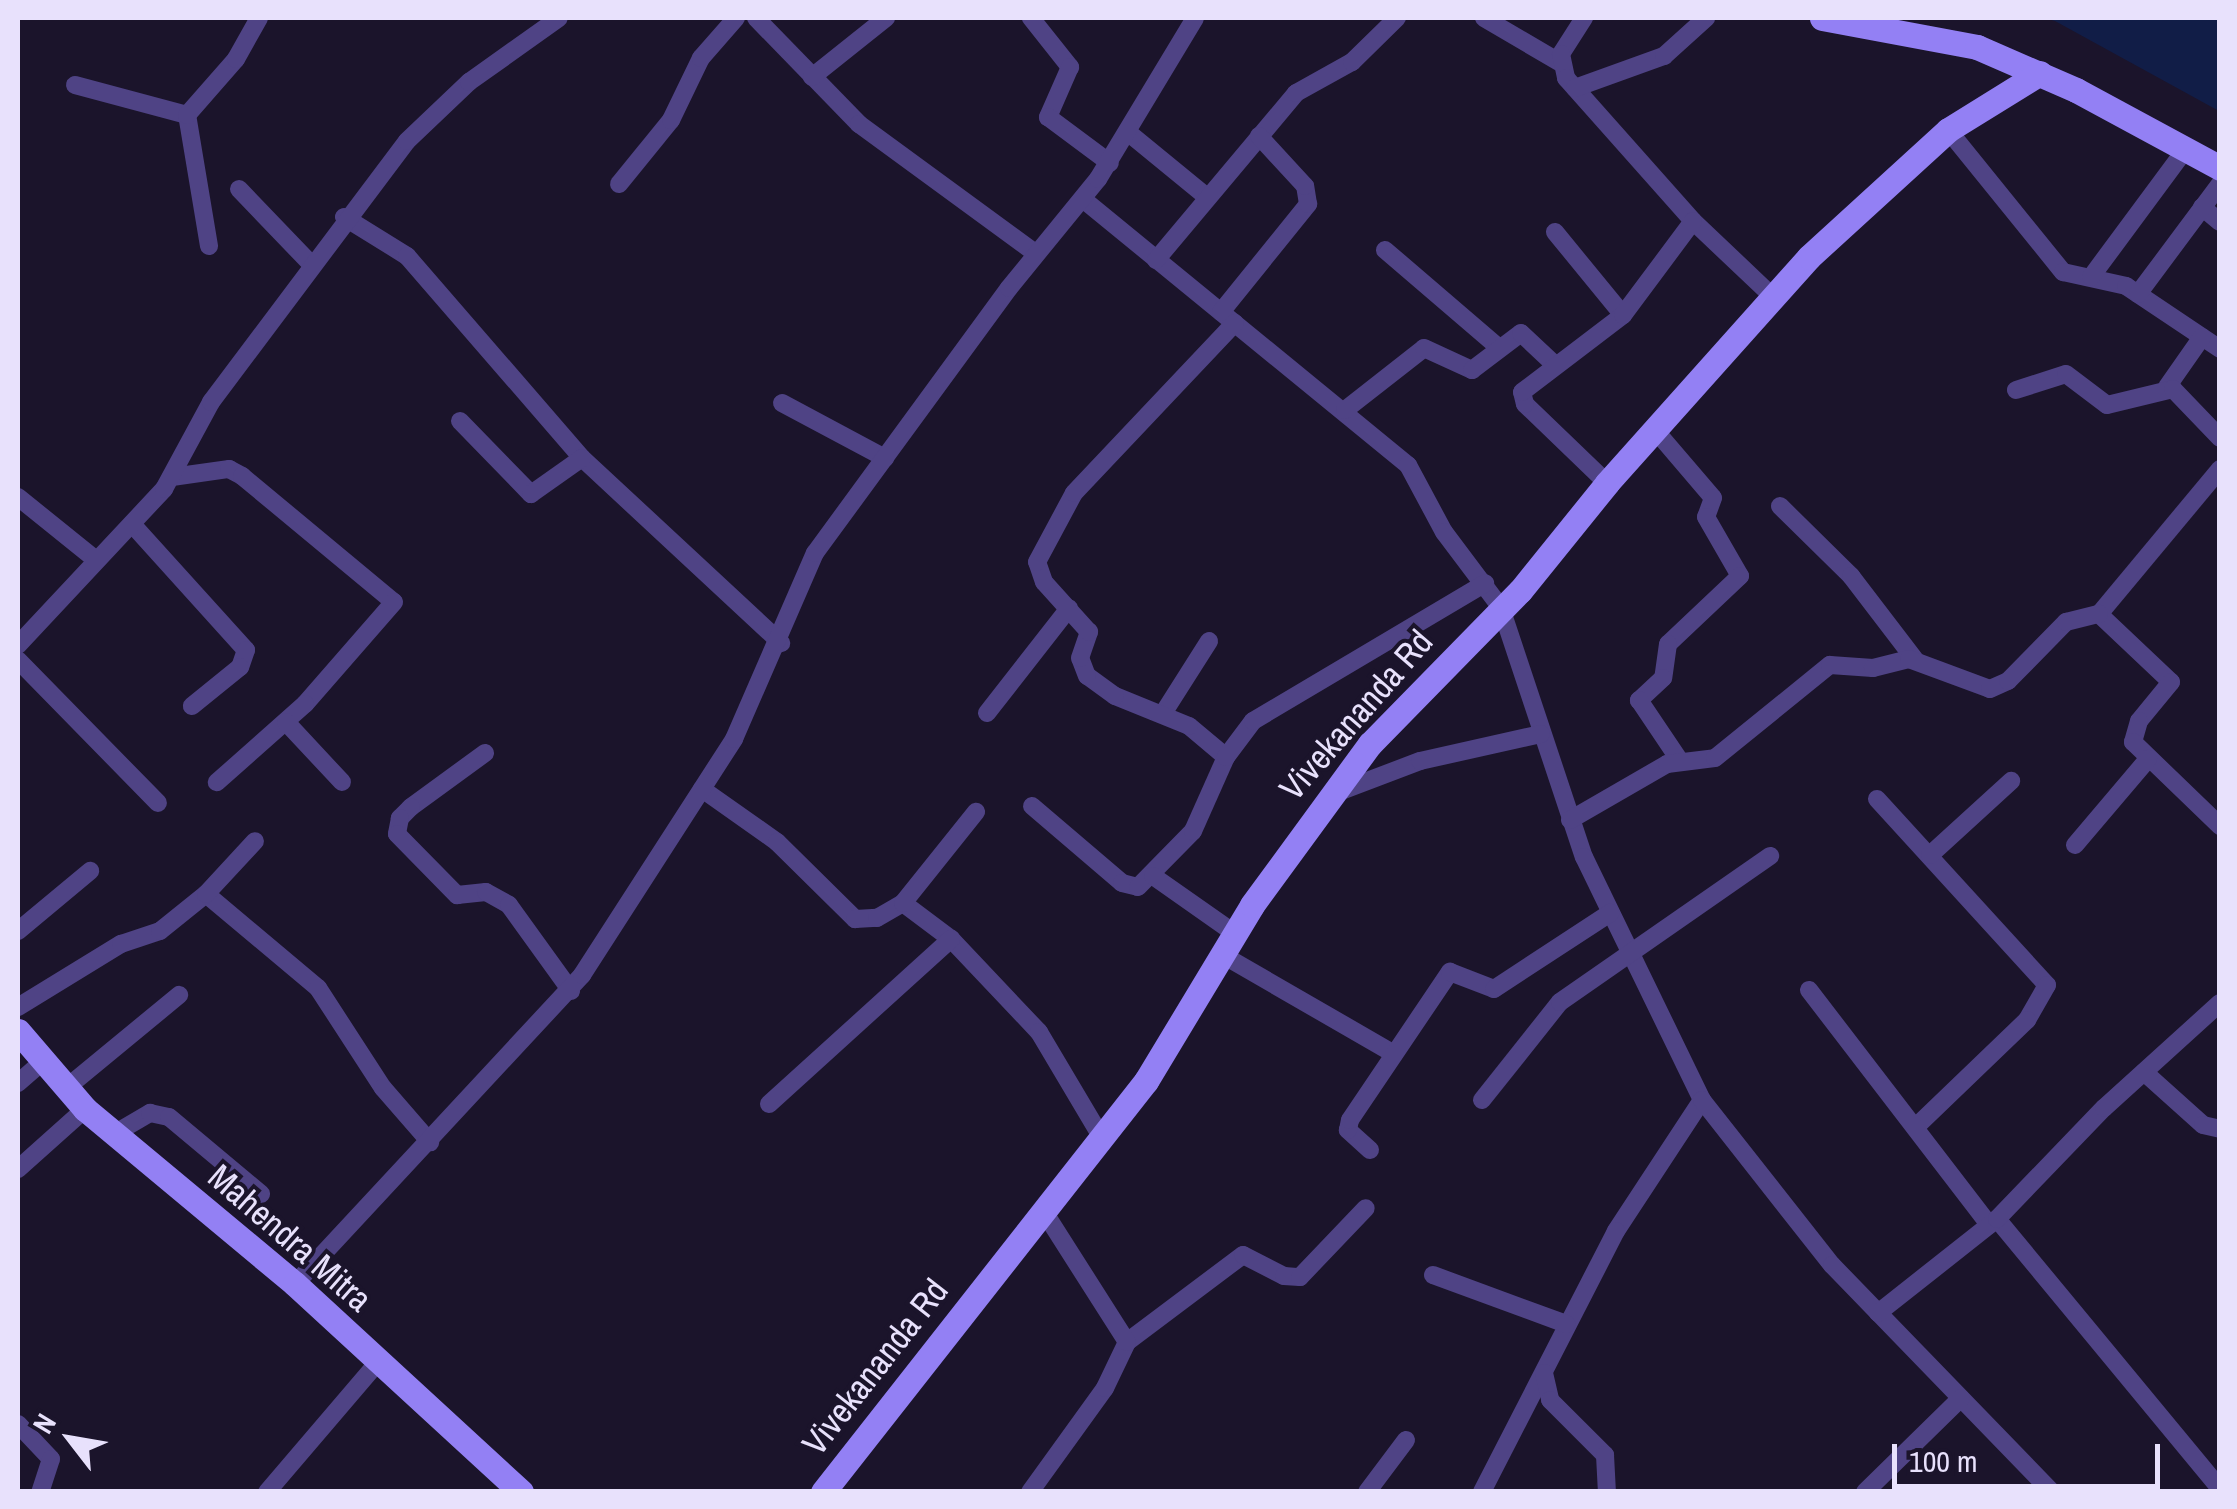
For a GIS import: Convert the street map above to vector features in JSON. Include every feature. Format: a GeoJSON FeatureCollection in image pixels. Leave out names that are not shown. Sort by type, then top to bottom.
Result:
{"type":"FeatureCollection","features":[{"type":"Feature","properties":{"kind":"street"},"geometry":{"type":"LineString","coordinates":[[208,246],[188,115],[236,59],[259,18]]}},
{"type":"Feature","properties":{"kind":"street"},"geometry":{"type":"LineString","coordinates":[[18,644],[172,477],[211,402],[344,217],[426,120],[559,18]]}},
{"type":"Feature","properties":{"kind":"street"},"geometry":{"type":"LineString","coordinates":[[619,184],[671,120],[702,58],[736,18]]}},
{"type":"Feature","properties":{"kind":"street"},"geometry":{"type":"LineString","coordinates":[[756,18],[860,124],[1035,253]]}},
{"type":"Feature","properties":{"kind":"street"},"geometry":{"type":"LineString","coordinates":[[812,77],[886,18]]}},
{"type":"Feature","properties":{"kind":"street"},"geometry":{"type":"LineString","coordinates":[[1032,18],[1070,67],[1048,118],[1110,163]]}},
{"type":"Feature","properties":{"kind":"street"},"geometry":{"type":"LineString","coordinates":[[295,1284],[571,991],[702,789],[781,643],[815,553],[1035,253],[1084,200],[1130,134],[1195,18]]}},
{"type":"Feature","properties":{"kind":"street"},"geometry":{"type":"LineString","coordinates":[[1156,260],[1305,85],[1352,62],[1398,18]]}},
{"type":"Feature","properties":{"kind":"street"},"geometry":{"type":"LineString","coordinates":[[1484,18],[1559,62],[1574,88],[1693,221],[1774,298]]}},
{"type":"Feature","properties":{"kind":"street"},"geometry":{"type":"LineString","coordinates":[[1559,62],[1584,18]]}},
{"type":"Feature","properties":{"kind":"street"},"geometry":{"type":"LineString","coordinates":[[1574,88],[1664,56],[1706,18]]}},
{"type":"Feature","properties":{"kind":"street"},"geometry":{"type":"LineString","coordinates":[[1822,18],[1977,47],[2040,73],[2220,168]]}},
{"type":"Feature","properties":{"kind":"street","name":"Vivekananda Rd"},"geometry":{"type":"LineString","coordinates":[[823,1492],[1146,1082],[1228,944],[1328,796],[1405,704],[1502,608],[1606,482],[1774,298],[1948,130],[2040,73]]}},
{"type":"Feature","properties":{"kind":"street"},"geometry":{"type":"LineString","coordinates":[[75,85],[188,115]]}},
{"type":"Feature","properties":{"kind":"street"},"geometry":{"type":"LineString","coordinates":[[1948,130],[2056,265],[2070,276],[2091,276],[2138,294],[2220,350]]}},
{"type":"Feature","properties":{"kind":"street"},"geometry":{"type":"LineString","coordinates":[[1130,134],[1207,197]]}},
{"type":"Feature","properties":{"kind":"street"},"geometry":{"type":"LineString","coordinates":[[1226,758],[1164,712],[1115,696],[1086,676],[1080,658],[1089,632],[1044,582],[1037,562],[1062,510],[1228,318],[1308,204],[1305,186],[1259,136]]}},
{"type":"Feature","properties":{"kind":"street"},"geometry":{"type":"LineString","coordinates":[[2091,276],[2186,150]]}},
{"type":"Feature","properties":{"kind":"street"},"geometry":{"type":"LineString","coordinates":[[2138,294],[2220,184]]}},
{"type":"Feature","properties":{"kind":"street"},"geometry":{"type":"LineString","coordinates":[[238,189],[310,263]]}},
{"type":"Feature","properties":{"kind":"street"},"geometry":{"type":"LineString","coordinates":[[1084,200],[1408,465],[1444,532],[1502,608],[1570,820],[1630,955],[1702,1100],[1762,1182],[1878,1313],[2047,1490]]}},
{"type":"Feature","properties":{"kind":"street"},"geometry":{"type":"LineString","coordinates":[[2202,207],[2220,222]]}},
{"type":"Feature","properties":{"kind":"street"},"geometry":{"type":"LineString","coordinates":[[344,217],[407,256],[582,458],[781,643]]}},
{"type":"Feature","properties":{"kind":"street"},"geometry":{"type":"LineString","coordinates":[[1606,482],[1522,398],[1530,380],[1622,314],[1693,221]]}},
{"type":"Feature","properties":{"kind":"street"},"geometry":{"type":"LineString","coordinates":[[1555,232],[1622,314]]}},
{"type":"Feature","properties":{"kind":"street"},"geometry":{"type":"LineString","coordinates":[[1385,250],[1498,347]]}},
{"type":"Feature","properties":{"kind":"street"},"geometry":{"type":"LineString","coordinates":[[1345,410],[1416,350],[1431,349],[1468,370],[1521,333],[1554,363]]}},
{"type":"Feature","properties":{"kind":"street"},"geometry":{"type":"LineString","coordinates":[[2016,390],[2066,374],[2107,405],[2168,387],[2202,337]]}},
{"type":"Feature","properties":{"kind":"street"},"geometry":{"type":"LineString","coordinates":[[2168,387],[2220,438]]}},
{"type":"Feature","properties":{"kind":"street"},"geometry":{"type":"LineString","coordinates":[[782,403],[885,458]]}},
{"type":"Feature","properties":{"kind":"street"},"geometry":{"type":"LineString","coordinates":[[460,421],[531,494],[582,458]]}},
{"type":"Feature","properties":{"kind":"street"},"geometry":{"type":"LineString","coordinates":[[1655,430],[1713,498],[1708,521],[1740,576],[1668,644],[1663,678],[1639,700],[1680,761]]}},
{"type":"Feature","properties":{"kind":"street"},"geometry":{"type":"LineString","coordinates":[[1570,820],[1680,761],[1715,758],[1830,665],[1916,662],[1990,689],[2008,680],[2066,622],[2099,614],[2220,468]]}},
{"type":"Feature","properties":{"kind":"street"},"geometry":{"type":"LineString","coordinates":[[172,477],[204,470],[242,476],[393,598],[364,644],[286,722],[217,782]]}},
{"type":"Feature","properties":{"kind":"street"},"geometry":{"type":"LineString","coordinates":[[18,497],[96,560]]}},
{"type":"Feature","properties":{"kind":"street"},"geometry":{"type":"LineString","coordinates":[[1780,506],[1851,576],[1916,662]]}},
{"type":"Feature","properties":{"kind":"street"},"geometry":{"type":"LineString","coordinates":[[132,524],[246,650],[240,667],[192,706]]}},
{"type":"Feature","properties":{"kind":"street"},"geometry":{"type":"LineString","coordinates":[[1032,806],[1122,883],[1138,887],[1153,876],[1193,830],[1226,758],[1278,701],[1484,582]]}},
{"type":"Feature","properties":{"kind":"street"},"geometry":{"type":"LineString","coordinates":[[987,713],[1068,608]]}},
{"type":"Feature","properties":{"kind":"street"},"geometry":{"type":"LineString","coordinates":[[2099,614],[2171,682],[2135,728],[2133,742],[2220,826]]}},
{"type":"Feature","properties":{"kind":"street"},"geometry":{"type":"LineString","coordinates":[[1164,712],[1209,641]]}},
{"type":"Feature","properties":{"kind":"street"},"geometry":{"type":"LineString","coordinates":[[18,660],[158,804]]}},
{"type":"Feature","properties":{"kind":"street"},"geometry":{"type":"LineString","coordinates":[[286,722],[342,782]]}},
{"type":"Feature","properties":{"kind":"street"},"geometry":{"type":"LineString","coordinates":[[1328,796],[1420,762],[1541,734]]}},
{"type":"Feature","properties":{"kind":"street"},"geometry":{"type":"LineString","coordinates":[[485,752],[400,818],[397,834],[457,895],[486,892],[509,905],[571,991]]}},
{"type":"Feature","properties":{"kind":"street"},"geometry":{"type":"LineString","coordinates":[[2075,846],[2148,759]]}},
{"type":"Feature","properties":{"kind":"street"},"geometry":{"type":"LineString","coordinates":[[1930,855],[2011,781]]}},
{"type":"Feature","properties":{"kind":"street"},"geometry":{"type":"LineString","coordinates":[[702,789],[778,842],[855,918],[877,918],[903,904],[976,812]]}},
{"type":"Feature","properties":{"kind":"street"},"geometry":{"type":"LineString","coordinates":[[1876,799],[2042,976],[2047,992],[1917,1126]]}},
{"type":"Feature","properties":{"kind":"street"},"geometry":{"type":"LineString","coordinates":[[18,1007],[121,944],[160,931],[206,894],[254,841]]}},
{"type":"Feature","properties":{"kind":"street"},"geometry":{"type":"LineString","coordinates":[[1482,1100],[1560,1002],[1770,856]]}},
{"type":"Feature","properties":{"kind":"street"},"geometry":{"type":"LineString","coordinates":[[18,931],[90,871]]}},
{"type":"Feature","properties":{"kind":"street"},"geometry":{"type":"LineString","coordinates":[[1153,876],[1228,944],[1394,1054]]}},
{"type":"Feature","properties":{"kind":"street"},"geometry":{"type":"LineString","coordinates":[[206,894],[318,988],[382,1088],[430,1142]]}},
{"type":"Feature","properties":{"kind":"street"},"geometry":{"type":"LineString","coordinates":[[903,904],[951,938],[1039,1032],[1102,1138]]}},
{"type":"Feature","properties":{"kind":"street"},"geometry":{"type":"LineString","coordinates":[[1370,1150],[1348,1124],[1450,972],[1494,988],[1610,912]]}},
{"type":"Feature","properties":{"kind":"street"},"geometry":{"type":"LineString","coordinates":[[768,1104],[951,938]]}},
{"type":"Feature","properties":{"kind":"street"},"geometry":{"type":"LineString","coordinates":[[1809,990],[1993,1222],[2220,1489]]}},
{"type":"Feature","properties":{"kind":"street"},"geometry":{"type":"LineString","coordinates":[[65,1089],[179,995]]}},
{"type":"Feature","properties":{"kind":"street"},"geometry":{"type":"LineString","coordinates":[[1878,1313],[1993,1222],[2144,1072],[2220,1003]]}},
{"type":"Feature","properties":{"kind":"street","name":"Mahendra Mitra"},"geometry":{"type":"LineString","coordinates":[[18,1032],[85,1109],[295,1284],[522,1492]]}},
{"type":"Feature","properties":{"kind":"street"},"geometry":{"type":"LineString","coordinates":[[18,1083],[42,1062]]}},
{"type":"Feature","properties":{"kind":"street"},"geometry":{"type":"LineString","coordinates":[[2144,1072],[2202,1125],[2220,1128]]}},
{"type":"Feature","properties":{"kind":"street"},"geometry":{"type":"LineString","coordinates":[[1482,1492],[1566,1324],[1645,1182],[1702,1100]]}},
{"type":"Feature","properties":{"kind":"street"},"geometry":{"type":"LineString","coordinates":[[18,1170],[85,1109]]}},
{"type":"Feature","properties":{"kind":"street"},"geometry":{"type":"LineString","coordinates":[[114,1134],[150,1113],[169,1117],[261,1194]]}},
{"type":"Feature","properties":{"kind":"street"},"geometry":{"type":"LineString","coordinates":[[1030,1492],[1105,1388],[1128,1342],[1243,1255],[1284,1276],[1300,1277],[1366,1208]]}},
{"type":"Feature","properties":{"kind":"street"},"geometry":{"type":"LineString","coordinates":[[1043,1210],[1128,1342]]}},
{"type":"Feature","properties":{"kind":"street"},"geometry":{"type":"LineString","coordinates":[[1434,1275],[1566,1324]]}},
{"type":"Feature","properties":{"kind":"street"},"geometry":{"type":"LineString","coordinates":[[267,1492],[377,1363]]}},
{"type":"Feature","properties":{"kind":"street"},"geometry":{"type":"LineString","coordinates":[[1544,1370],[1550,1400],[1605,1455],[1607,1492]]}},
{"type":"Feature","properties":{"kind":"street"},"geometry":{"type":"LineString","coordinates":[[1865,1492],[1961,1398]]}},
{"type":"Feature","properties":{"kind":"street"},"geometry":{"type":"LineString","coordinates":[[18,1424],[50,1458],[40,1492]]}},
{"type":"Feature","properties":{"kind":"street"},"geometry":{"type":"LineString","coordinates":[[1366,1492],[1406,1440]]}},
{"type":"Feature","properties":{"kind":"water"},"geometry":{"type":"Polygon","coordinates":[[[2045,18],[2219,18],[2219,111],[2055,21],[2045,18]]]}}]}
